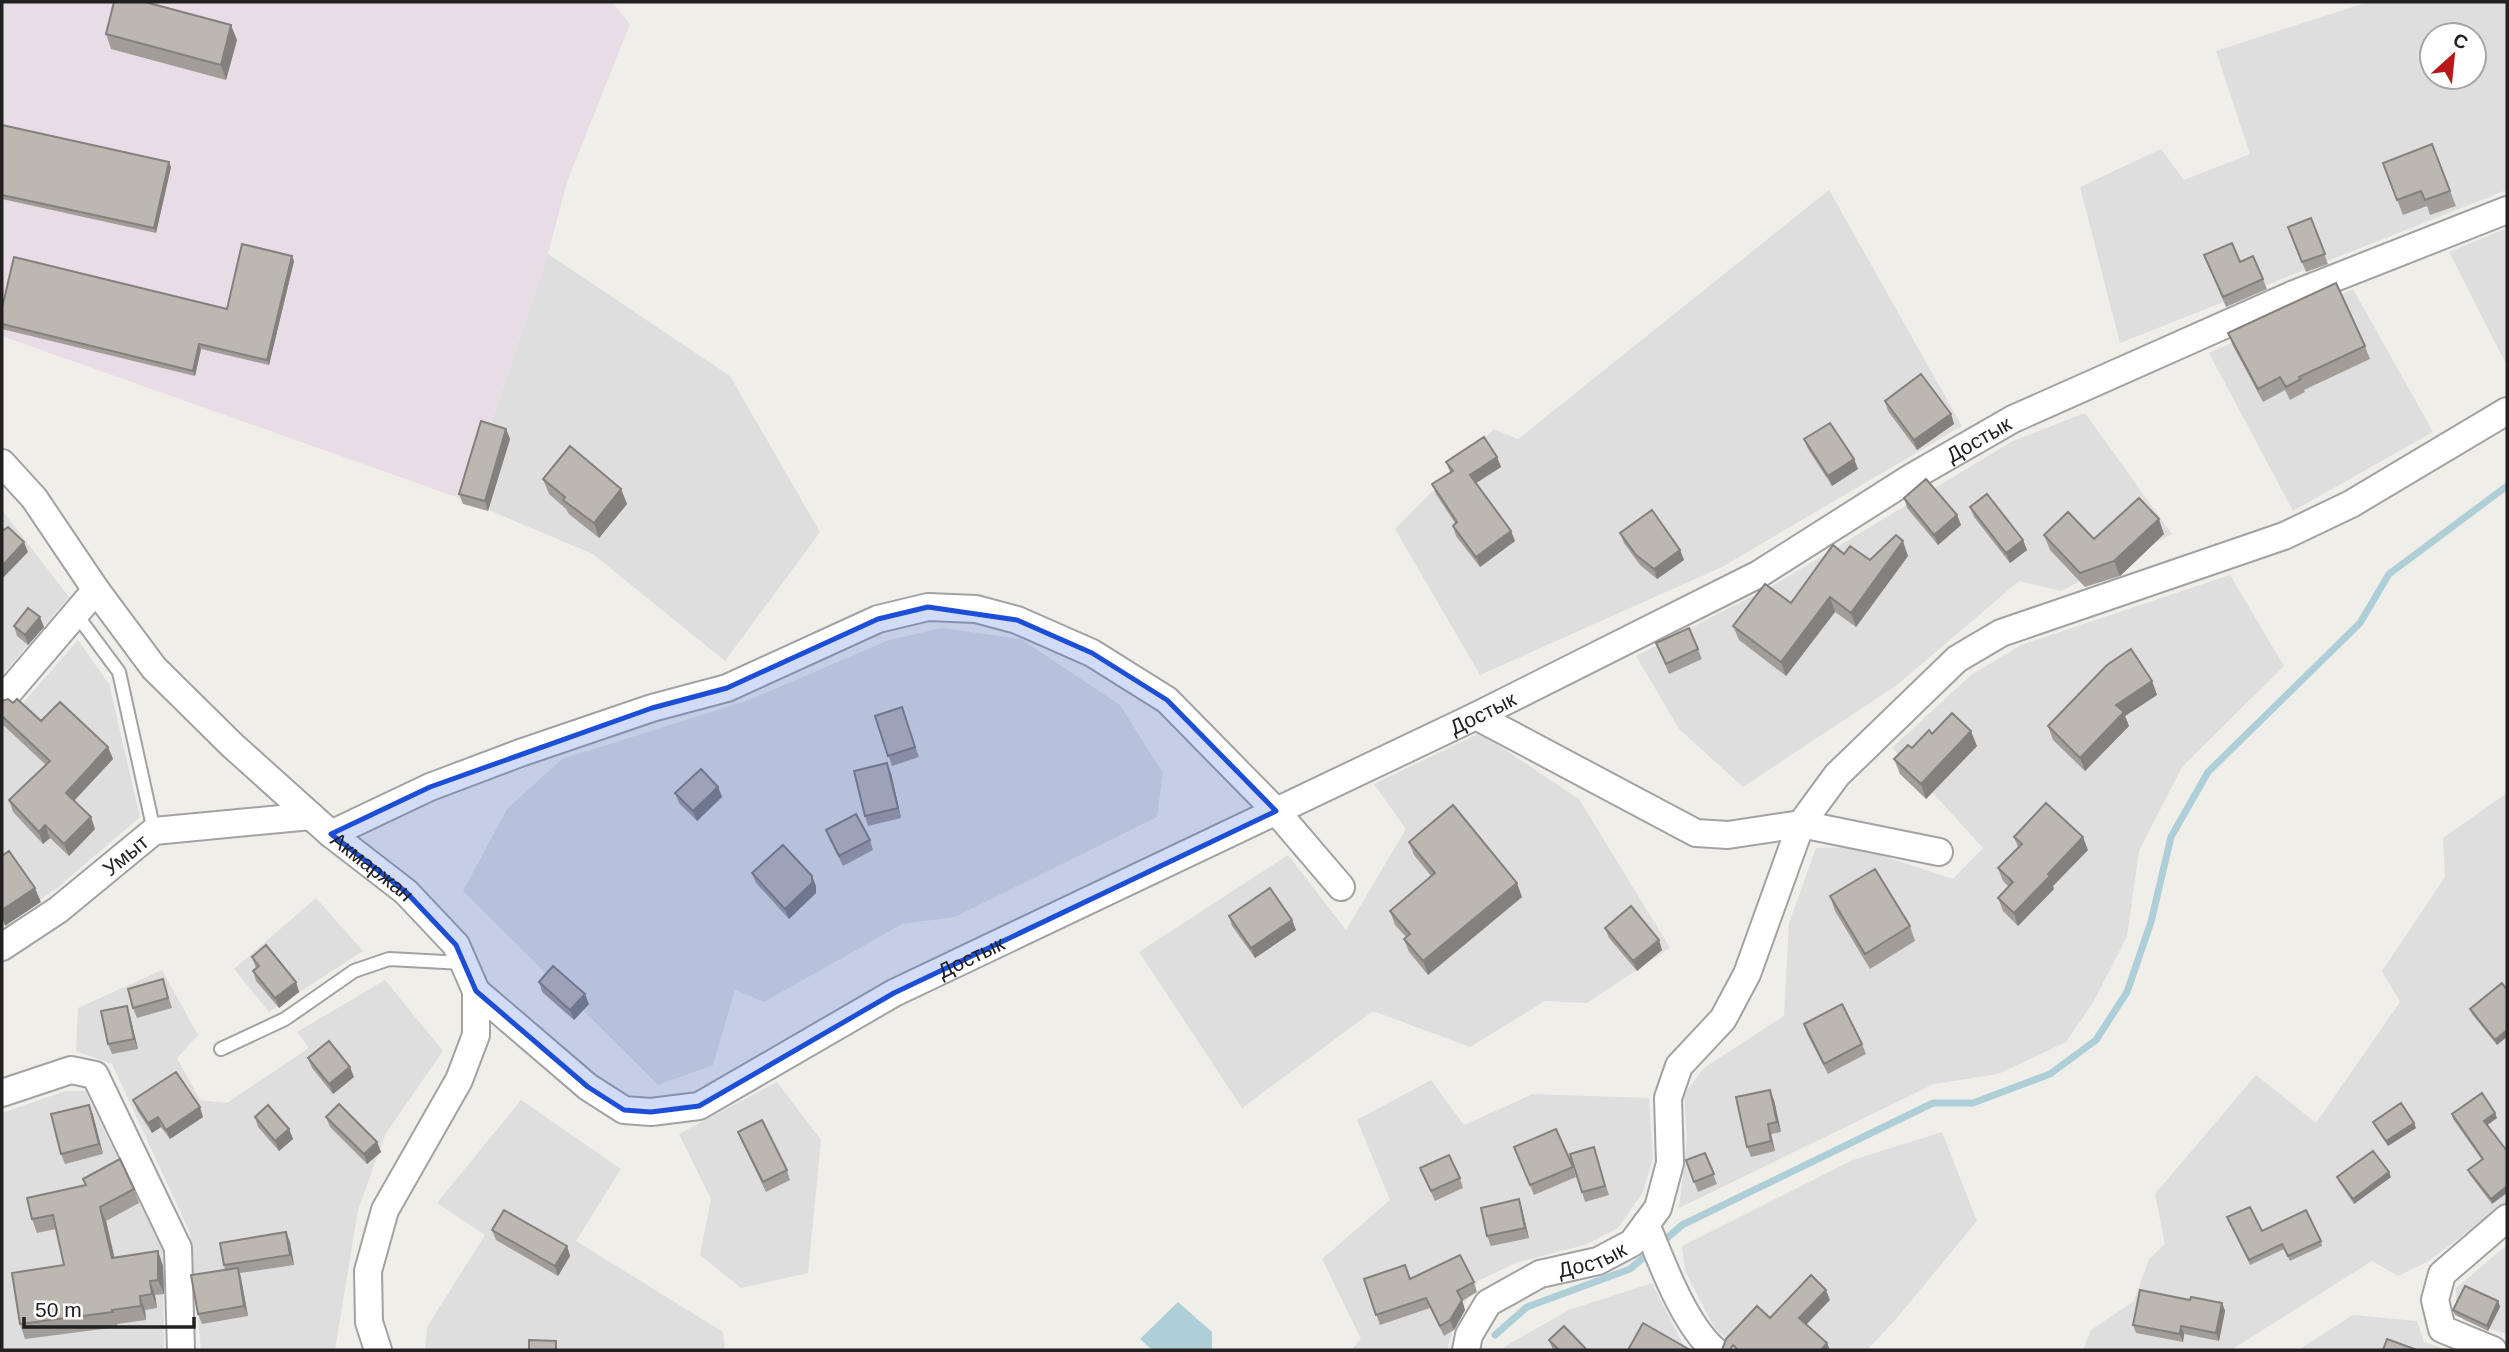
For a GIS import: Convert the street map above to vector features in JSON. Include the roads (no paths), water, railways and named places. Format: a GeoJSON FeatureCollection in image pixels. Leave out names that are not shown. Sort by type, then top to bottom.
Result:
{"type":"FeatureCollection","features":[{"type":"Feature","properties":{"kind":"street","name":"Достык"},"geometry":{"type":"LineString","coordinates":[[476,991],[588,1087],[624,1110],[651,1112],[699,1106],[894,993],[1476,716],[1759,574],[1912,478],[2013,419],[2294,294],[2507,210]]}},
{"type":"Feature","properties":{"kind":"street","name":"Достык"},"geometry":{"type":"LineString","coordinates":[[1466,1350],[1469,1335],[1488,1303],[1540,1274],[1598,1261],[1632,1243],[1658,1208],[1670,1163],[1668,1098],[1679,1066],[1723,1020],[1746,974],[1801,824],[1837,775],[1956,659],[2001,633],[2284,536],[2351,503],[2507,411]]}},
{"type":"Feature","properties":{"kind":"street","name":"Акмаржан"},"geometry":{"type":"LineString","coordinates":[[2,463],[34,498],[96,590],[154,668],[232,745],[321,825],[406,892],[456,945],[476,991],[476,1035],[459,1080],[385,1210],[368,1271],[369,1322],[379,1350]]}},
{"type":"Feature","properties":{"kind":"street"},"geometry":{"type":"LineString","coordinates":[[2,700],[96,590]]}},
{"type":"Feature","properties":{"kind":"street","name":"Умыт"},"geometry":{"type":"LineString","coordinates":[[2,947],[58,910],[154,831],[321,825],[652,708],[727,688],[878,619],[928,607],[976,610],[1017,620],[1091,653],[1167,700],[1276,811],[1341,887]]}},
{"type":"Feature","properties":{"kind":"street"},"geometry":{"type":"LineString","coordinates":[[1476,716],[1696,832],[1728,835],[1801,824],[1939,852]]}},
{"type":"Feature","properties":{"kind":"street"},"geometry":{"type":"LineString","coordinates":[[2,1093],[71,1070],[94,1075],[178,1248],[181,1350]]}},
{"type":"Feature","properties":{"kind":"street"},"geometry":{"type":"LineString","coordinates":[[2493,1350],[2442,1329],[2435,1300],[2442,1274],[2507,1218]]}},
{"type":"Feature","properties":{"kind":"street"},"geometry":{"type":"LineString","coordinates":[[1646,1224],[1668,1278],[1703,1340],[1714,1350]]}},
{"type":"Feature","properties":{"kind":"lane"},"geometry":{"type":"LineString","coordinates":[[76,614],[118,672],[154,831]]}},
{"type":"Feature","properties":{"kind":"lane"},"geometry":{"type":"LineString","coordinates":[[221,1049],[285,1019],[354,971],[389,960],[464,964]]}},
{"type":"Feature","properties":{"kind":"water"},"geometry":{"type":"Polygon","coordinates":[[[1178,1302],[1212,1332],[1212,1350],[1152,1350],[1140,1339],[1178,1302]]]}},
{"type":"Feature","properties":{"kind":"waterway"},"geometry":{"type":"LineString","coordinates":[[1659,1245],[1682,1225],[1933,1103],[1973,1103],[2050,1074],[2096,1040],[2127,992],[2151,922],[2171,837],[2208,772],[2360,623],[2389,574],[2507,486]]}},
{"type":"Feature","properties":{"kind":"waterway"},"geometry":{"type":"LineString","coordinates":[[1495,1335],[1527,1307],[1630,1269],[1650,1252]]}}]}
